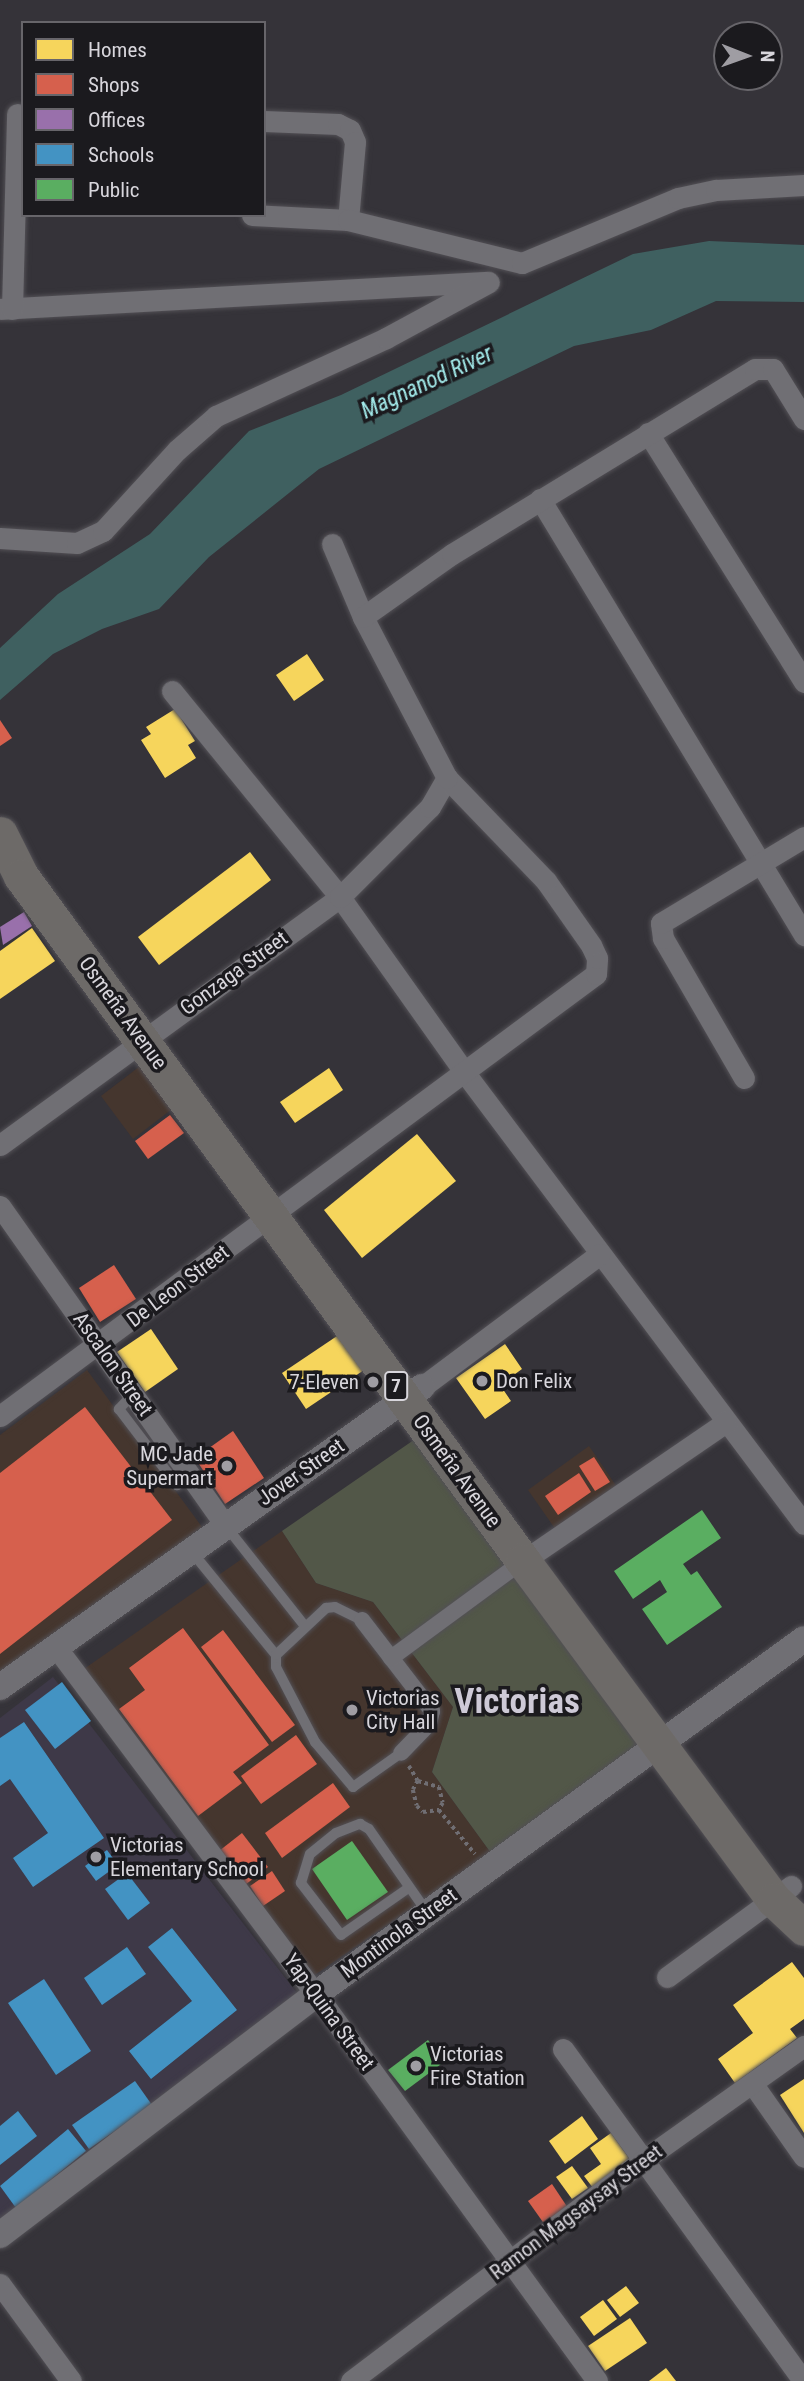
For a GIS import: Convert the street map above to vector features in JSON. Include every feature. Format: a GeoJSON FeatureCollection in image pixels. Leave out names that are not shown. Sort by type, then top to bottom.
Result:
{"type":"FeatureCollection","features":[{"type":"Feature","properties":{"kind":"main road","name":"Osmeña Avenue"},"geometry":{"type":"LineString","coordinates":[[0,824],[43,864],[150,1034]]}},
{"type":"Feature","properties":{"kind":"main road","name":"Osmeña Avenue"},"geometry":{"type":"LineString","coordinates":[[0,834],[21,876],[150,1034],[532,1555],[789,1898],[804,1928]]}},
{"type":"Feature","properties":{"kind":"street"},"geometry":{"type":"LineString","coordinates":[[13,113],[19,181],[6,309],[489,282]]}},
{"type":"Feature","properties":{"kind":"street"},"geometry":{"type":"LineString","coordinates":[[266,121],[338,124],[350,130],[355,142],[348,220]]}},
{"type":"Feature","properties":{"kind":"street"},"geometry":{"type":"LineString","coordinates":[[0,538],[77,543],[103,531],[177,450],[216,416],[386,338],[522,263],[678,198],[716,190],[804,185]]}},
{"type":"Feature","properties":{"kind":"street"},"geometry":{"type":"LineString","coordinates":[[266,216],[348,220],[522,263]]}},
{"type":"Feature","properties":{"kind":"street"},"geometry":{"type":"LineString","coordinates":[[363,617],[452,554],[540,499],[648,432],[764,367],[774,369],[804,419]]}},
{"type":"Feature","properties":{"kind":"street"},"geometry":{"type":"LineString","coordinates":[[648,432],[804,682]]}},
{"type":"Feature","properties":{"kind":"street"},"geometry":{"type":"LineString","coordinates":[[540,499],[804,935]]}},
{"type":"Feature","properties":{"kind":"street","name":"De Leon Street"},"geometry":{"type":"LineString","coordinates":[[0,1416],[577,992],[596,974],[597,958],[546,881],[447,778],[363,617],[332,544]]}},
{"type":"Feature","properties":{"kind":"street"},"geometry":{"type":"LineString","coordinates":[[172,691],[340,897],[465,1073],[804,1524]]}},
{"type":"Feature","properties":{"kind":"street","name":"Gonzaga Street"},"geometry":{"type":"LineString","coordinates":[[0,1145],[340,897],[430,807],[447,778]]}},
{"type":"Feature","properties":{"kind":"street"},"geometry":{"type":"LineString","coordinates":[[744,1078],[660,929],[669,916],[804,837]]}},
{"type":"Feature","properties":{"kind":"street","name":"Ascalon Street"},"geometry":{"type":"LineString","coordinates":[[0,1206],[100,1344],[225,1525]]}},
{"type":"Feature","properties":{"kind":"street","name":"Jover Street"},"geometry":{"type":"LineString","coordinates":[[0,1687],[414,1393],[600,1254]]}},
{"type":"Feature","properties":{"kind":"street"},"geometry":{"type":"LineString","coordinates":[[391,1658],[532,1555],[726,1422]]}},
{"type":"Feature","properties":{"kind":"street"},"geometry":{"type":"LineString","coordinates":[[362,1620],[432,1711],[429,1724],[401,1753]]}},
{"type":"Feature","properties":{"kind":"street","name":"Montinola Street"},"geometry":{"type":"LineString","coordinates":[[0,2235],[316,1994],[804,1639]]}},
{"type":"Feature","properties":{"kind":"street","name":"Yap-Quina Street"},"geometry":{"type":"LineString","coordinates":[[56,1647],[316,1994],[597,2381]]}},
{"type":"Feature","properties":{"kind":"street"},"geometry":{"type":"LineString","coordinates":[[667,1977],[789,1898]]}},
{"type":"Feature","properties":{"kind":"street","name":"Ramon Magsaysay Street"},"geometry":{"type":"LineString","coordinates":[[351,2381],[642,2161],[804,2046]]}},
{"type":"Feature","properties":{"kind":"street"},"geometry":{"type":"LineString","coordinates":[[563,2049],[803,2381]]}},
{"type":"Feature","properties":{"kind":"street"},"geometry":{"type":"LineString","coordinates":[[752,2083],[804,2157]]}},
{"type":"Feature","properties":{"kind":"street"},"geometry":{"type":"LineString","coordinates":[[0,2284],[71,2381]]}},
{"type":"Feature","properties":{"kind":"lane"},"geometry":{"type":"LineString","coordinates":[[225,1525],[304,1625]]}},
{"type":"Feature","properties":{"kind":"lane"},"geometry":{"type":"LineString","coordinates":[[190,1550],[276,1655],[276,1667],[315,1742],[353,1787],[401,1753]]}},
{"type":"Feature","properties":{"kind":"lane"},"geometry":{"type":"LineString","coordinates":[[276,1655],[304,1625],[326,1608],[335,1607],[362,1620]]}},
{"type":"Feature","properties":{"kind":"lane"},"geometry":{"type":"LineString","coordinates":[[407,1889],[341,1935],[301,1883],[310,1854],[336,1833],[360,1824],[369,1829],[407,1889],[427,1912]]}},
{"type":"Feature","properties":{"kind":"path"},"geometry":{"type":"LineString","coordinates":[[401,1753],[418,1781]]}},
{"type":"Feature","properties":{"kind":"path"},"geometry":{"type":"LineString","coordinates":[[418,1781],[413,1790],[416,1806],[423,1812],[439,1810]]}},
{"type":"Feature","properties":{"kind":"path"},"geometry":{"type":"LineString","coordinates":[[418,1781],[435,1783],[442,1792],[439,1810],[487,1869]]}},
{"type":"Feature","properties":{"kind":"shaded area"},"geometry":{"type":"Polygon","coordinates":[[[144,1063],[176,1106],[133,1139],[101,1096],[144,1063]]]}},
{"type":"Feature","properties":{"kind":"shaded area"},"geometry":{"type":"Polygon","coordinates":[[[87,1370],[202,1527],[0,1679],[0,1435],[87,1370]]]}},
{"type":"Feature","properties":{"kind":"shaded area"},"geometry":{"type":"Polygon","coordinates":[[[421,1435],[644,1741],[491,1853],[432,1772],[453,1707],[373,1602],[316,1583],[282,1531],[421,1435]]]}},
{"type":"Feature","properties":{"kind":"shaded area"},"geometry":{"type":"Polygon","coordinates":[[[589,1446],[617,1487],[556,1530],[528,1490],[589,1446]]]}},
{"type":"Feature","properties":{"kind":"shaded area"},"geometry":{"type":"Polygon","coordinates":[[[282,1531],[316,1583],[373,1602],[453,1707],[432,1772],[491,1853],[312,1977],[81,1671],[282,1531]]]}},
{"type":"Feature","properties":{"kind":"shaded area","name":"Victorias Elementary School"},"geometry":{"type":"Polygon","coordinates":[[[53,1677],[300,1997],[0,2219],[0,1718],[53,1677]]]}},
{"type":"Feature","properties":{"kind":"water","name":"Magnanod River"},"geometry":{"type":"Polygon","coordinates":[[[709,241],[804,245],[804,302],[716,301],[651,330],[574,346],[319,469],[209,557],[159,609],[102,629],[53,654],[0,700],[0,648],[58,594],[150,534],[249,431],[341,395],[633,254],[709,241]]]}},
{"type":"Feature","properties":{"kind":"building: Homes"},"geometry":{"type":"Polygon","coordinates":[[[307,654],[324,680],[294,701],[276,675],[307,654]]]}},
{"type":"Feature","properties":{"kind":"building: Homes"},"geometry":{"type":"Polygon","coordinates":[[[175,709],[195,741],[188,745],[196,758],[165,778],[141,740],[151,734],[146,727],[175,709]]]}},
{"type":"Feature","properties":{"kind":"building: Homes"},"geometry":{"type":"Polygon","coordinates":[[[250,852],[271,880],[159,965],[138,937],[250,852]]]}},
{"type":"Feature","properties":{"kind":"building: Homes"},"geometry":{"type":"Polygon","coordinates":[[[32,928],[55,961],[0,999],[0,951],[32,928]]]}},
{"type":"Feature","properties":{"kind":"building: Homes"},"geometry":{"type":"Polygon","coordinates":[[[329,1068],[343,1090],[295,1123],[280,1102],[329,1068]]]}},
{"type":"Feature","properties":{"kind":"building: Homes"},"geometry":{"type":"Polygon","coordinates":[[[417,1134],[456,1181],[362,1258],[324,1210],[417,1134]]]}},
{"type":"Feature","properties":{"kind":"building: Homes"},"geometry":{"type":"Polygon","coordinates":[[[151,1329],[178,1369],[145,1392],[117,1352],[151,1329]]]}},
{"type":"Feature","properties":{"kind":"building: Homes"},"geometry":{"type":"Polygon","coordinates":[[[343,1332],[367,1368],[306,1409],[282,1373],[343,1332]]]}},
{"type":"Feature","properties":{"kind":"building: Homes","name":"Don Felix"},"geometry":{"type":"Polygon","coordinates":[[[505,1344],[522,1369],[500,1385],[511,1401],[485,1419],[456,1378],[505,1344]]]}},
{"type":"Feature","properties":{"kind":"building: Homes"},"geometry":{"type":"Polygon","coordinates":[[[792,1962],[804,1978],[804,2019],[790,2029],[797,2038],[735,2083],[718,2059],[753,2033],[733,2005],[792,1962]]]}},
{"type":"Feature","properties":{"kind":"building: Homes"},"geometry":{"type":"Polygon","coordinates":[[[804,2079],[804,2133],[780,2095],[804,2079]]]}},
{"type":"Feature","properties":{"kind":"building: Homes"},"geometry":{"type":"Polygon","coordinates":[[[582,2116],[598,2139],[565,2164],[549,2141],[582,2116]]]}},
{"type":"Feature","properties":{"kind":"building: Homes"},"geometry":{"type":"Polygon","coordinates":[[[611,2133],[634,2165],[596,2192],[584,2176],[601,2164],[590,2148],[611,2133]]]}},
{"type":"Feature","properties":{"kind":"building: Homes"},"geometry":{"type":"Polygon","coordinates":[[[572,2166],[588,2188],[572,2199],[556,2177],[572,2166]]]}},
{"type":"Feature","properties":{"kind":"building: Homes"},"geometry":{"type":"Polygon","coordinates":[[[626,2286],[639,2303],[620,2317],[607,2300],[626,2286]]]}},
{"type":"Feature","properties":{"kind":"building: Homes"},"geometry":{"type":"Polygon","coordinates":[[[603,2300],[617,2319],[594,2336],[580,2317],[603,2300]]]}},
{"type":"Feature","properties":{"kind":"building: Homes"},"geometry":{"type":"Polygon","coordinates":[[[630,2318],[647,2343],[605,2371],[588,2346],[630,2318]]]}},
{"type":"Feature","properties":{"kind":"building: Homes"},"geometry":{"type":"Polygon","coordinates":[[[666,2368],[676,2381],[649,2381],[666,2368]]]}},
{"type":"Feature","properties":{"kind":"building: Shops"},"geometry":{"type":"Polygon","coordinates":[[[0,720],[12,738],[0,746],[0,720]]]}},
{"type":"Feature","properties":{"kind":"building: Shops"},"geometry":{"type":"Polygon","coordinates":[[[170,1115],[184,1133],[148,1159],[135,1141],[170,1115]]]}},
{"type":"Feature","properties":{"kind":"building: Shops"},"geometry":{"type":"Polygon","coordinates":[[[114,1265],[136,1299],[100,1322],[79,1288],[114,1265]]]}},
{"type":"Feature","properties":{"kind":"building: Shops"},"geometry":{"type":"Polygon","coordinates":[[[85,1407],[172,1520],[0,1654],[0,1473],[85,1407]]]}},
{"type":"Feature","properties":{"kind":"building: Shops"},"geometry":{"type":"Polygon","coordinates":[[[233,1431],[264,1478],[225,1504],[195,1458],[233,1431]]]}},
{"type":"Feature","properties":{"kind":"building: Shops"},"geometry":{"type":"Polygon","coordinates":[[[594,1457],[610,1482],[595,1491],[579,1466],[594,1457]]]}},
{"type":"Feature","properties":{"kind":"building: Shops"},"geometry":{"type":"Polygon","coordinates":[[[579,1473],[591,1492],[558,1515],[545,1496],[579,1473]]]}},
{"type":"Feature","properties":{"kind":"building: Shops"},"geometry":{"type":"Polygon","coordinates":[[[183,1628],[269,1745],[233,1772],[242,1783],[198,1816],[119,1709],[145,1690],[129,1668],[183,1628]]]}},
{"type":"Feature","properties":{"kind":"building: Shops"},"geometry":{"type":"Polygon","coordinates":[[[223,1630],[295,1725],[272,1742],[201,1647],[223,1630]]]}},
{"type":"Feature","properties":{"kind":"building: Shops"},"geometry":{"type":"Polygon","coordinates":[[[296,1735],[317,1764],[261,1804],[241,1776],[296,1735]]]}},
{"type":"Feature","properties":{"kind":"building: Shops"},"geometry":{"type":"Polygon","coordinates":[[[333,1783],[350,1807],[282,1858],[265,1833],[333,1783]]]}},
{"type":"Feature","properties":{"kind":"building: Shops"},"geometry":{"type":"Polygon","coordinates":[[[242,1833],[268,1867],[245,1885],[219,1851],[242,1833]]]}},
{"type":"Feature","properties":{"kind":"building: Shops"},"geometry":{"type":"Polygon","coordinates":[[[272,1871],[285,1891],[263,1906],[250,1886],[272,1871]]]}},
{"type":"Feature","properties":{"kind":"building: Shops"},"geometry":{"type":"Polygon","coordinates":[[[552,2184],[568,2208],[545,2225],[528,2201],[552,2184]]]}},
{"type":"Feature","properties":{"kind":"building: Offices"},"geometry":{"type":"Polygon","coordinates":[[[24,912],[32,926],[3,945],[0,927],[24,912]]]}},
{"type":"Feature","properties":{"kind":"building: Schools"},"geometry":{"type":"Polygon","coordinates":[[[62,1682],[91,1721],[55,1749],[25,1710],[62,1682]]]}},
{"type":"Feature","properties":{"kind":"building: Schools"},"geometry":{"type":"Polygon","coordinates":[[[24,1722],[104,1838],[33,1887],[13,1858],[48,1833],[10,1779],[0,1786],[0,1738],[24,1722]]]}},
{"type":"Feature","properties":{"kind":"building: Schools"},"geometry":{"type":"Polygon","coordinates":[[[107,1850],[118,1865],[96,1881],[85,1866],[107,1850]]]}},
{"type":"Feature","properties":{"kind":"building: Schools"},"geometry":{"type":"Polygon","coordinates":[[[127,1873],[150,1903],[128,1920],[105,1889],[127,1873]]]}},
{"type":"Feature","properties":{"kind":"building: Schools"},"geometry":{"type":"Polygon","coordinates":[[[172,1928],[237,2010],[151,2079],[129,2051],[192,2001],[148,1947],[172,1928]]]}},
{"type":"Feature","properties":{"kind":"building: Schools"},"geometry":{"type":"Polygon","coordinates":[[[127,1947],[146,1974],[102,2005],[84,1978],[127,1947]]]}},
{"type":"Feature","properties":{"kind":"building: Schools"},"geometry":{"type":"Polygon","coordinates":[[[44,1979],[91,2051],[56,2075],[8,2003],[44,1979]]]}},
{"type":"Feature","properties":{"kind":"building: Schools"},"geometry":{"type":"Polygon","coordinates":[[[135,2081],[152,2105],[89,2149],[72,2125],[135,2081]]]}},
{"type":"Feature","properties":{"kind":"building: Schools"},"geometry":{"type":"Polygon","coordinates":[[[18,2111],[37,2136],[0,2165],[0,2126],[18,2111]]]}},
{"type":"Feature","properties":{"kind":"building: Schools"},"geometry":{"type":"Polygon","coordinates":[[[68,2129],[86,2151],[16,2208],[0,2186],[68,2129]]]}},
{"type":"Feature","properties":{"kind":"building: Public"},"geometry":{"type":"Polygon","coordinates":[[[702,1510],[721,1538],[683,1564],[691,1575],[697,1571],[722,1607],[667,1645],[642,1609],[667,1592],[660,1580],[633,1599],[614,1571],[702,1510]]]}},
{"type":"Feature","properties":{"kind":"building: Public"},"geometry":{"type":"Polygon","coordinates":[[[352,1841],[388,1892],[347,1920],[312,1869],[352,1841]]]}},
{"type":"Feature","properties":{"kind":"building: Public","name":"Victorias Fire Station"},"geometry":{"type":"Polygon","coordinates":[[[428,2040],[444,2062],[405,2091],[388,2070],[428,2040]]]}},
{"type":"Feature","properties":{"kind":"place","name":"Don Felix"},"geometry":{"type":"Point","coordinates":[482,1381]}},
{"type":"Feature","properties":{"kind":"place","name":"7-Eleven"},"geometry":{"type":"Point","coordinates":[373,1382]}},
{"type":"Feature","properties":{"kind":"place","name":"MC Jade Supermart"},"geometry":{"type":"Point","coordinates":[227,1466]}},
{"type":"Feature","properties":{"kind":"place","name":"Victorias City Hall"},"geometry":{"type":"Point","coordinates":[352,1710]}},
{"type":"Feature","properties":{"kind":"place","name":"Victorias Elementary School"},"geometry":{"type":"Point","coordinates":[96,1857]}},
{"type":"Feature","properties":{"kind":"place","name":"Victorias Fire Station"},"geometry":{"type":"Point","coordinates":[416,2066]}},
{"type":"Feature","properties":{"kind":"district","name":"Victorias"},"geometry":{"type":"Point","coordinates":[517,1702]}}]}
